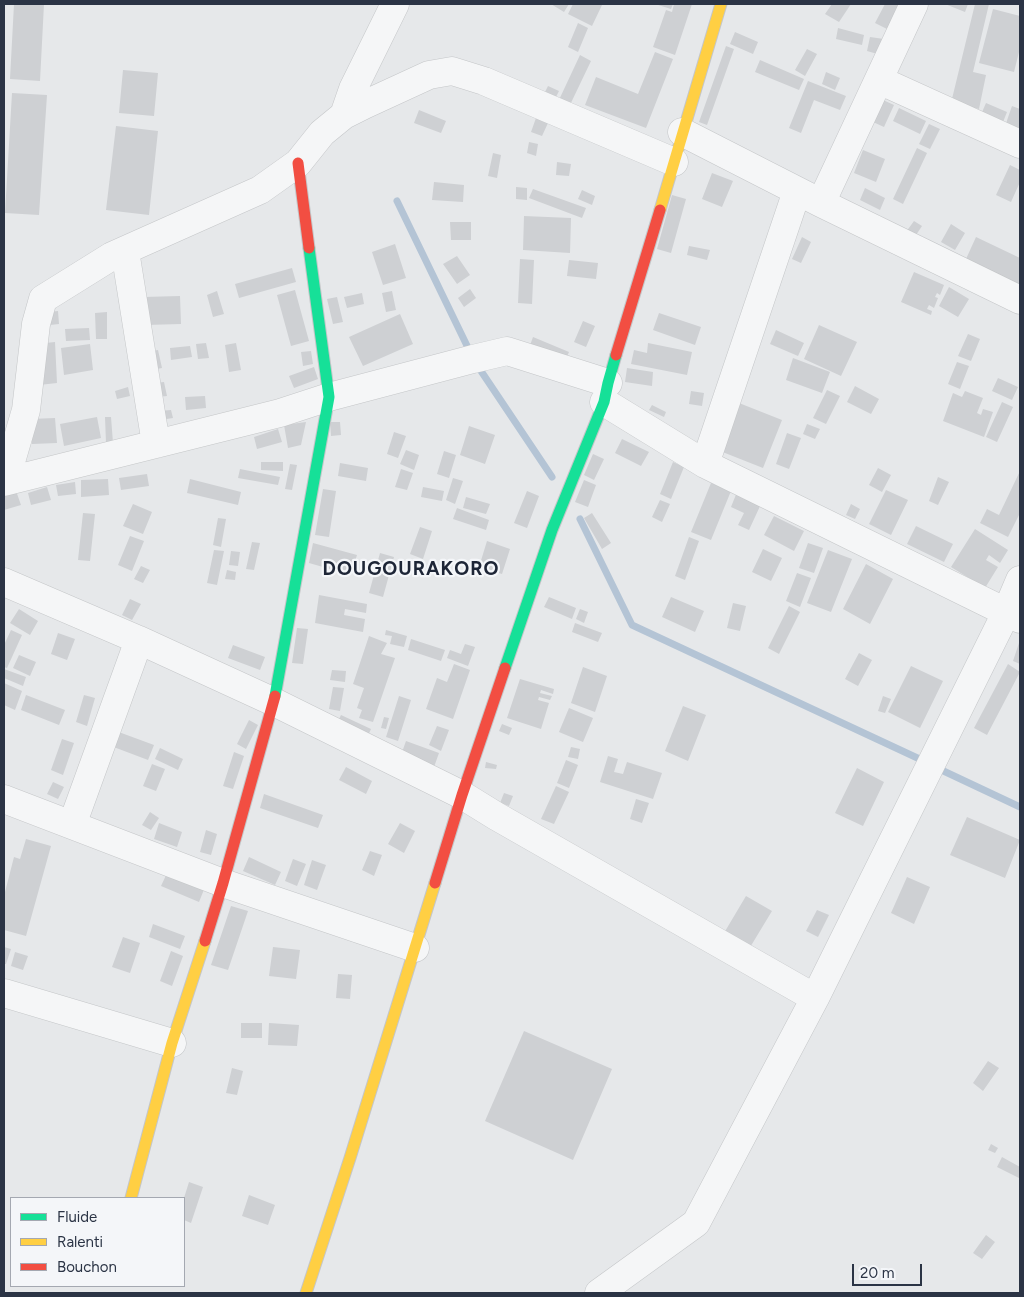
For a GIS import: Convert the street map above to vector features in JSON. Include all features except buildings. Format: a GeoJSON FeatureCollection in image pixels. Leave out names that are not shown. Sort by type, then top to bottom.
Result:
{"type":"FeatureCollection","features":[{"type":"Feature","properties":{"kind":"main road"},"geometry":{"type":"LineString","coordinates":[[306,1293],[350,1158],[462,795],[552,530],[606,393],[721,4]]}},
{"type":"Feature","properties":{"kind":"main road"},"geometry":{"type":"LineString","coordinates":[[131,1197],[172,1043],[223,883],[274,702],[329,397],[298,163]]}},
{"type":"Feature","properties":{"kind":"street"},"geometry":{"type":"LineString","coordinates":[[344,115],[353,89],[395,4]]}},
{"type":"Feature","properties":{"kind":"street"},"geometry":{"type":"LineString","coordinates":[[821,203],[914,4]]}},
{"type":"Feature","properties":{"kind":"street"},"geometry":{"type":"LineString","coordinates":[[4,477],[10,465],[26,410],[36,324],[43,298],[112,256],[260,190],[298,163],[322,133],[344,115],[429,76],[452,71],[484,81],[674,162]]}},
{"type":"Feature","properties":{"kind":"street"},"geometry":{"type":"LineString","coordinates":[[878,80],[1020,144]]}},
{"type":"Feature","properties":{"kind":"street"},"geometry":{"type":"LineString","coordinates":[[682,132],[821,203],[1020,300]]}},
{"type":"Feature","properties":{"kind":"street"},"geometry":{"type":"LineString","coordinates":[[704,464],[797,191]]}},
{"type":"Feature","properties":{"kind":"street"},"geometry":{"type":"LineString","coordinates":[[125,250],[156,444]]}},
{"type":"Feature","properties":{"kind":"street"},"geometry":{"type":"LineString","coordinates":[[4,482],[280,413],[329,397],[473,359],[507,352],[606,393],[704,464],[1013,616]]}},
{"type":"Feature","properties":{"kind":"street"},"geometry":{"type":"LineString","coordinates":[[599,1293],[696,1223],[1013,616],[1020,580]]}},
{"type":"Feature","properties":{"kind":"street"},"geometry":{"type":"LineString","coordinates":[[4,582],[139,640],[274,702],[462,795],[815,998]]}},
{"type":"Feature","properties":{"kind":"street"},"geometry":{"type":"LineString","coordinates":[[72,825],[139,640]]}},
{"type":"Feature","properties":{"kind":"street"},"geometry":{"type":"LineString","coordinates":[[4,799],[223,883],[415,948]]}},
{"type":"Feature","properties":{"kind":"street"},"geometry":{"type":"LineString","coordinates":[[4,994],[172,1043]]}},
{"type":"Feature","properties":{"kind":"waterway"},"geometry":{"type":"LineString","coordinates":[[397,201],[471,354]]}},
{"type":"Feature","properties":{"kind":"waterway"},"geometry":{"type":"LineString","coordinates":[[477,365],[552,477]]}},
{"type":"Feature","properties":{"kind":"waterway"},"geometry":{"type":"LineString","coordinates":[[580,519],[632,625],[926,762]]}},
{"type":"Feature","properties":{"kind":"waterway"},"geometry":{"type":"LineString","coordinates":[[935,767],[1020,807]]}},
{"type":"Feature","properties":{"kind":"traffic: fast"},"geometry":{"type":"LineString","coordinates":[[275,696],[329,397],[309,248]]}},
{"type":"Feature","properties":{"kind":"traffic: fast"},"geometry":{"type":"LineString","coordinates":[[505,668],[552,530],[604,402],[616,355]]}},
{"type":"Feature","properties":{"kind":"traffic: slow"},"geometry":{"type":"LineString","coordinates":[[660,210],[721,4]]}},
{"type":"Feature","properties":{"kind":"traffic: slow"},"geometry":{"type":"LineString","coordinates":[[306,1293],[435,883]]}},
{"type":"Feature","properties":{"kind":"traffic: slow"},"geometry":{"type":"LineString","coordinates":[[131,1197],[172,1043],[205,941]]}},
{"type":"Feature","properties":{"kind":"traffic: jam"},"geometry":{"type":"LineString","coordinates":[[298,163],[309,248]]}},
{"type":"Feature","properties":{"kind":"traffic: jam"},"geometry":{"type":"LineString","coordinates":[[616,355],[660,210]]}},
{"type":"Feature","properties":{"kind":"traffic: jam"},"geometry":{"type":"LineString","coordinates":[[435,883],[462,795],[505,668]]}},
{"type":"Feature","properties":{"kind":"traffic: jam"},"geometry":{"type":"LineString","coordinates":[[205,941],[275,696]]}},
{"type":"Feature","properties":{"kind":"district","name":"DOUGOURAKORO"},"geometry":{"type":"Point","coordinates":[411,569]}}]}
